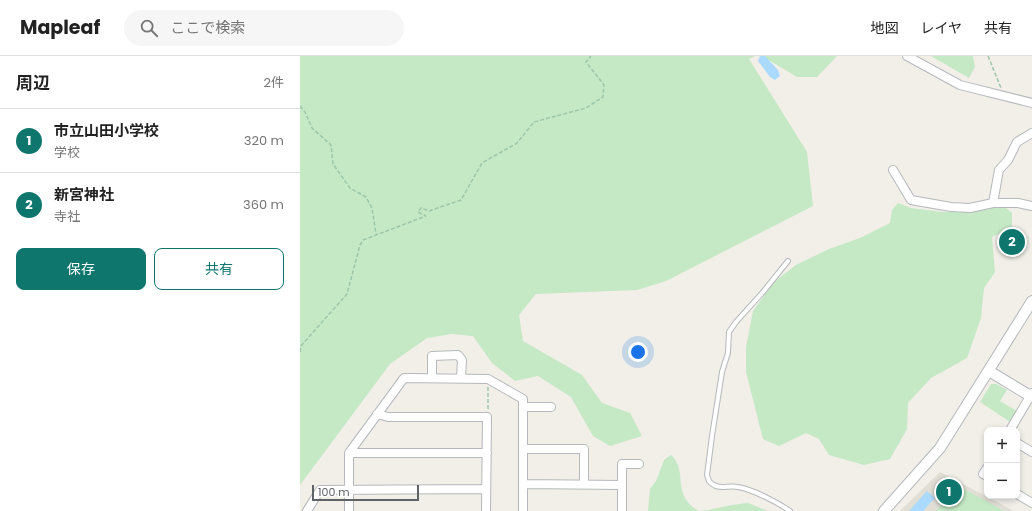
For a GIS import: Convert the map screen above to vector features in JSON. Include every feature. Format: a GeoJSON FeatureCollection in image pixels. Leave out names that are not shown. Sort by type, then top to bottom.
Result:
{"type":"FeatureCollection","features":[{"type":"Feature","properties":{"kind":"street"},"geometry":{"type":"LineString","coordinates":[[907,56],[960,85],[1032,103]]}},
{"type":"Feature","properties":{"kind":"street"},"geometry":{"type":"LineString","coordinates":[[993,202],[1000,170],[1008,160],[1017,142],[1032,133]]}},
{"type":"Feature","properties":{"kind":"street"},"geometry":{"type":"LineString","coordinates":[[893,170],[911,200],[950,207],[970,208],[993,202],[1018,202],[1032,206]]}},
{"type":"Feature","properties":{"kind":"street"},"geometry":{"type":"LineString","coordinates":[[884,511],[940,448],[1032,301]]}},
{"type":"Feature","properties":{"kind":"street"},"geometry":{"type":"LineString","coordinates":[[432,378],[432,356],[458,355],[462,360],[461,378]]}},
{"type":"Feature","properties":{"kind":"street"},"geometry":{"type":"LineString","coordinates":[[988,371],[1031,395],[1012,427]]}},
{"type":"Feature","properties":{"kind":"street"},"geometry":{"type":"LineString","coordinates":[[349,511],[349,453],[404,378],[488,378],[523,399],[523,511]]}},
{"type":"Feature","properties":{"kind":"street"},"geometry":{"type":"LineString","coordinates":[[523,407],[551,407]]}},
{"type":"Feature","properties":{"kind":"street"},"geometry":{"type":"LineString","coordinates":[[377,414],[388,417],[487,417],[486,511]]}},
{"type":"Feature","properties":{"kind":"street"},"geometry":{"type":"LineString","coordinates":[[1020,445],[1032,452]]}},
{"type":"Feature","properties":{"kind":"street"},"geometry":{"type":"LineString","coordinates":[[523,448],[584,449],[584,484]]}},
{"type":"Feature","properties":{"kind":"street"},"geometry":{"type":"LineString","coordinates":[[349,453],[486,453]]}},
{"type":"Feature","properties":{"kind":"street"},"geometry":{"type":"LineString","coordinates":[[622,511],[622,464],[639,464]]}},
{"type":"Feature","properties":{"kind":"street"},"geometry":{"type":"LineString","coordinates":[[523,484],[622,485]]}},
{"type":"Feature","properties":{"kind":"street"},"geometry":{"type":"LineString","coordinates":[[308,511],[320,490],[486,490]]}},
{"type":"Feature","properties":{"kind":"street"},"geometry":{"type":"LineString","coordinates":[[1020,496],[1032,503]]}},
{"type":"Feature","properties":{"kind":"lane"},"geometry":{"type":"LineString","coordinates":[[788,261],[729,332],[728,353],[722,372],[707,475],[709,481],[717,488],[738,487],[779,504],[790,511]]}},
{"type":"Feature","properties":{"kind":"path"},"geometry":{"type":"LineString","coordinates":[[300,352],[301,346],[347,294],[360,245],[363,240],[426,216],[418,212],[421,208],[429,211],[461,200],[482,163],[517,143],[534,122],[586,108],[602,97],[604,85],[586,62],[591,56]]}},
{"type":"Feature","properties":{"kind":"path"},"geometry":{"type":"LineString","coordinates":[[988,56],[1005,97]]}},
{"type":"Feature","properties":{"kind":"path"},"geometry":{"type":"LineString","coordinates":[[300,106],[305,112],[312,128],[330,145],[333,164],[350,188],[366,197],[372,208],[376,235]]}},
{"type":"Feature","properties":{"kind":"path"},"geometry":{"type":"LineString","coordinates":[[487,417],[488,378]]}},
{"type":"Feature","properties":{"kind":"shaded area"},"geometry":{"type":"Polygon","coordinates":[[[940,472],[984,495],[984,499],[991,499],[1014,511],[900,511],[940,472]]]}},
{"type":"Feature","properties":{"kind":"green space"},"geometry":{"type":"Polygon","coordinates":[[[300,56],[755,56],[749,59],[807,152],[813,206],[666,281],[637,290],[536,294],[519,315],[523,341],[582,375],[602,403],[630,413],[642,436],[610,446],[593,436],[571,397],[538,376],[515,381],[492,363],[473,336],[452,334],[427,338],[390,364],[300,485],[300,56]]]}},
{"type":"Feature","properties":{"kind":"green space"},"geometry":{"type":"Polygon","coordinates":[[[762,56],[837,56],[817,77],[797,77],[762,56]]]}},
{"type":"Feature","properties":{"kind":"green space"},"geometry":{"type":"Polygon","coordinates":[[[931,56],[973,56],[975,67],[969,78],[931,56]]]}},
{"type":"Feature","properties":{"kind":"green space"},"geometry":{"type":"Polygon","coordinates":[[[898,203],[911,208],[943,212],[966,212],[986,206],[1005,207],[1012,213],[1012,227],[992,237],[995,272],[984,288],[981,318],[967,358],[931,378],[908,403],[907,429],[890,459],[864,465],[829,455],[819,439],[806,433],[779,446],[763,439],[746,372],[746,347],[753,311],[774,282],[796,265],[829,249],[860,238],[890,223],[892,210],[898,203]]]}},
{"type":"Feature","properties":{"kind":"green space"},"geometry":{"type":"Polygon","coordinates":[[[991,384],[996,384],[1007,390],[1000,401],[1017,411],[1010,422],[980,402],[991,384]]]}},
{"type":"Feature","properties":{"kind":"green space"},"geometry":{"type":"Polygon","coordinates":[[[671,455],[679,468],[682,490],[685,498],[690,505],[699,511],[648,511],[650,489],[656,481],[664,460],[671,455]]]}},
{"type":"Feature","properties":{"kind":"green space"},"geometry":{"type":"Polygon","coordinates":[[[956,485],[1005,511],[936,511],[956,485]]]}},
{"type":"Feature","properties":{"kind":"green space"},"geometry":{"type":"Polygon","coordinates":[[[748,503],[768,511],[700,511],[736,504],[748,503]]]}},
{"type":"Feature","properties":{"kind":"water"},"geometry":{"type":"Polygon","coordinates":[[[760,56],[765,56],[778,70],[780,76],[775,80],[770,77],[758,61],[760,56]]]}},
{"type":"Feature","properties":{"kind":"water"},"geometry":{"type":"Polygon","coordinates":[[[927,491],[935,498],[923,511],[909,511],[927,491]]]}},
{"type":"Feature","properties":{"kind":"place","name":"新宮神社"},"geometry":{"type":"Point","coordinates":[1012,242]}},
{"type":"Feature","properties":{"kind":"place","name":"市立山田小学校"},"geometry":{"type":"Point","coordinates":[949,492]}}]}
